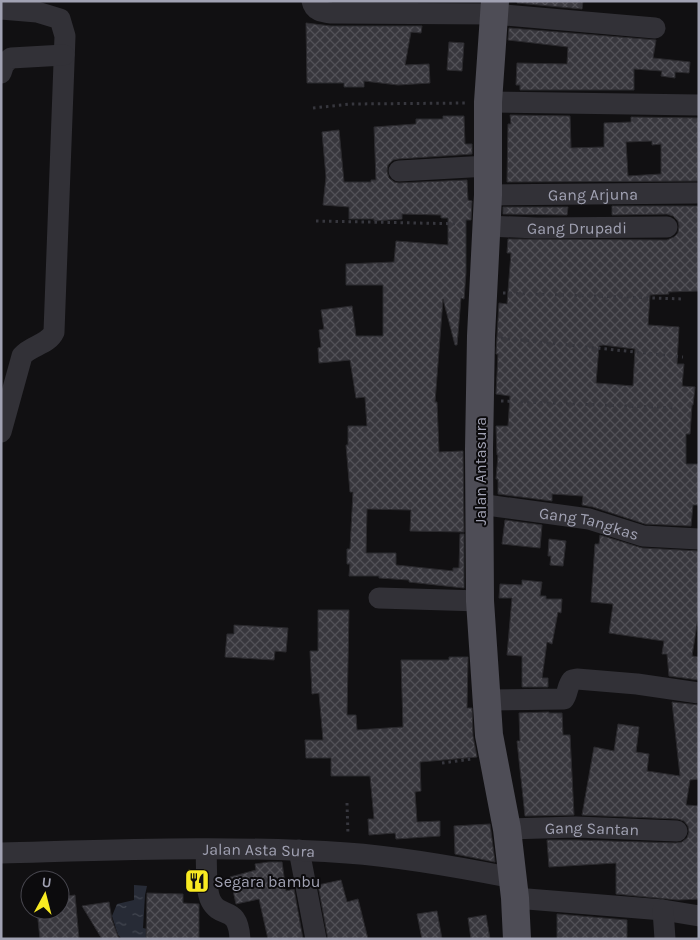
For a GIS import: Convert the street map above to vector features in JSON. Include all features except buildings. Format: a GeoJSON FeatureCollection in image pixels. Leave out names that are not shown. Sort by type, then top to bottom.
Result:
{"type":"FeatureCollection","features":[{"type":"Feature","properties":{"kind":"main road","name":"Jalan Antasura"},"geometry":{"type":"LineString","coordinates":[[494,8],[488,102],[488,195],[482,292],[479,504],[480,601],[486,700],[492,757],[507,829],[514,888],[517,939]]}},
{"type":"Feature","properties":{"kind":"street"},"geometry":{"type":"LineString","coordinates":[[312,1],[318,10],[331,13],[494,8],[655,28]]}},
{"type":"Feature","properties":{"kind":"street"},"geometry":{"type":"LineString","coordinates":[[1,9],[37,12],[60,20],[65,36],[54,332],[48,340],[30,348],[22,356],[1,432]]}},
{"type":"Feature","properties":{"kind":"street"},"geometry":{"type":"LineString","coordinates":[[1,73],[4,64],[11,58],[64,55]]}},
{"type":"Feature","properties":{"kind":"street"},"geometry":{"type":"LineString","coordinates":[[488,102],[699,105]]}},
{"type":"Feature","properties":{"kind":"street"},"geometry":{"type":"LineString","coordinates":[[399,171],[488,166]]}},
{"type":"Feature","properties":{"kind":"street","name":"Gang Arjuna"},"geometry":{"type":"LineString","coordinates":[[488,195],[699,194]]}},
{"type":"Feature","properties":{"kind":"street","name":"Gang Drupadi"},"geometry":{"type":"LineString","coordinates":[[486,226],[537,228],[667,227]]}},
{"type":"Feature","properties":{"kind":"street","name":"Gang Tangkas"},"geometry":{"type":"LineString","coordinates":[[479,504],[590,519],[643,536],[699,539]]}},
{"type":"Feature","properties":{"kind":"street"},"geometry":{"type":"LineString","coordinates":[[379,598],[480,601]]}},
{"type":"Feature","properties":{"kind":"street"},"geometry":{"type":"LineString","coordinates":[[486,700],[564,699],[567,696],[569,683],[577,679],[637,684],[699,693]]}},
{"type":"Feature","properties":{"kind":"street","name":"Gang Santan"},"geometry":{"type":"LineString","coordinates":[[507,829],[576,827],[677,831]]}},
{"type":"Feature","properties":{"kind":"street"},"geometry":{"type":"LineString","coordinates":[[206,850],[209,896],[216,908],[230,914],[238,921],[240,939]]}},
{"type":"Feature","properties":{"kind":"street","name":"Jalan Asta Sura"},"geometry":{"type":"LineString","coordinates":[[1,853],[206,850],[299,850],[349,853],[387,857],[514,888],[699,916]]}},
{"type":"Feature","properties":{"kind":"street"},"geometry":{"type":"LineString","coordinates":[[299,850],[316,939]]}},
{"type":"Feature","properties":{"kind":"street"},"geometry":{"type":"LineString","coordinates":[[664,910],[665,939]]}},
{"type":"Feature","properties":{"kind":"path"},"geometry":{"type":"LineString","coordinates":[[312,108],[351,104],[488,102]]}},
{"type":"Feature","properties":{"kind":"path"},"geometry":{"type":"LineString","coordinates":[[316,220],[478,224],[486,226]]}},
{"type":"Feature","properties":{"kind":"path"},"geometry":{"type":"LineString","coordinates":[[482,292],[684,299]]}},
{"type":"Feature","properties":{"kind":"path"},"geometry":{"type":"LineString","coordinates":[[481,336],[683,357]]}},
{"type":"Feature","properties":{"kind":"path"},"geometry":{"type":"LineString","coordinates":[[480,400],[675,408]]}},
{"type":"Feature","properties":{"kind":"path"},"geometry":{"type":"LineString","coordinates":[[442,763],[492,757]]}},
{"type":"Feature","properties":{"kind":"path"},"geometry":{"type":"LineString","coordinates":[[347,803],[349,853]]}},
{"type":"Feature","properties":{"kind":"water"},"geometry":{"type":"Polygon","coordinates":[[[134,885],[147,886],[143,928],[151,930],[147,938],[122,939],[118,935],[112,916],[117,904],[134,900],[134,885]]]}},
{"type":"Feature","properties":{"kind":"place","name":"Segara bambu"},"geometry":{"type":"Point","coordinates":[197,881]}}]}
